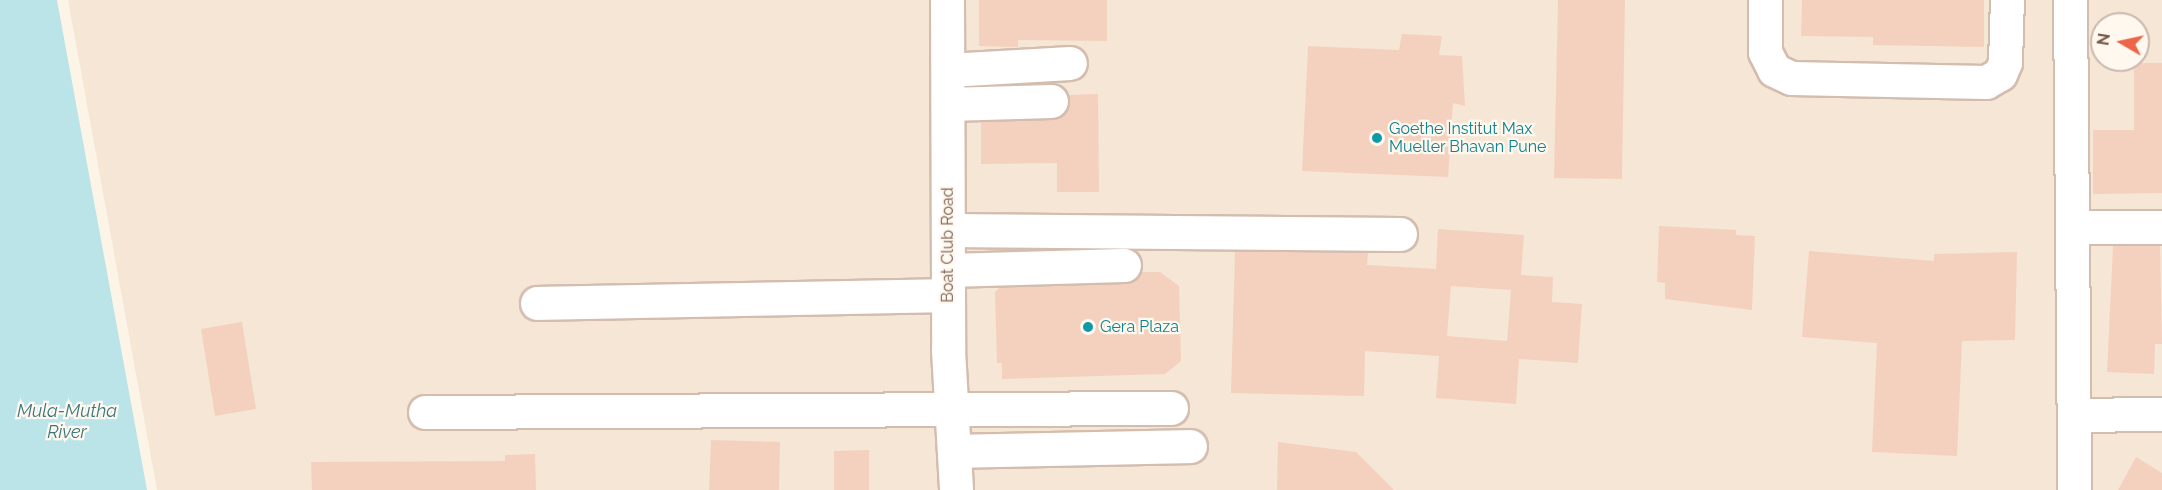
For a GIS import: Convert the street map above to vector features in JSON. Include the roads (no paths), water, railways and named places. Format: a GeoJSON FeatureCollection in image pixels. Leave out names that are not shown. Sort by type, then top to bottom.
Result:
{"type":"FeatureCollection","features":[{"type":"Feature","properties":{"kind":"street","name":"Boat Club Road"},"geometry":{"type":"LineString","coordinates":[[947,0],[948,283],[951,410],[956,490]]}},
{"type":"Feature","properties":{"kind":"street"},"geometry":{"type":"LineString","coordinates":[[1765,0],[1765,52],[1774,70],[1791,78],[1986,82],[2000,74],[2005,62],[2007,0]]}},
{"type":"Feature","properties":{"kind":"street"},"geometry":{"type":"LineString","coordinates":[[2070,0],[2074,490]]}},
{"type":"Feature","properties":{"kind":"street"},"geometry":{"type":"LineString","coordinates":[[948,69],[1070,63]]}},
{"type":"Feature","properties":{"kind":"street"},"geometry":{"type":"LineString","coordinates":[[948,104],[1051,101]]}},
{"type":"Feature","properties":{"kind":"street"},"geometry":{"type":"LineString","coordinates":[[2072,227],[2162,227]]}},
{"type":"Feature","properties":{"kind":"street"},"geometry":{"type":"LineString","coordinates":[[948,230],[1400,234]]}},
{"type":"Feature","properties":{"kind":"street"},"geometry":{"type":"LineString","coordinates":[[537,303],[948,283],[1124,265]]}},
{"type":"Feature","properties":{"kind":"street"},"geometry":{"type":"LineString","coordinates":[[425,412],[1171,408]]}},
{"type":"Feature","properties":{"kind":"street"},"geometry":{"type":"LineString","coordinates":[[2074,415],[2162,414]]}},
{"type":"Feature","properties":{"kind":"street"},"geometry":{"type":"LineString","coordinates":[[954,451],[1190,446]]}},
{"type":"Feature","properties":{"kind":"water","name":"Mula-Mutha River"},"geometry":{"type":"Polygon","coordinates":[[[0,0],[57,0],[147,490],[0,490],[0,0]]]}},
{"type":"Feature","properties":{"kind":"place","name":"Goethe Institut Max Mueller Bhavan Pune"},"geometry":{"type":"Point","coordinates":[1377,138]}},
{"type":"Feature","properties":{"kind":"place","name":"Gera Plaza"},"geometry":{"type":"Point","coordinates":[1088,327]}}]}
